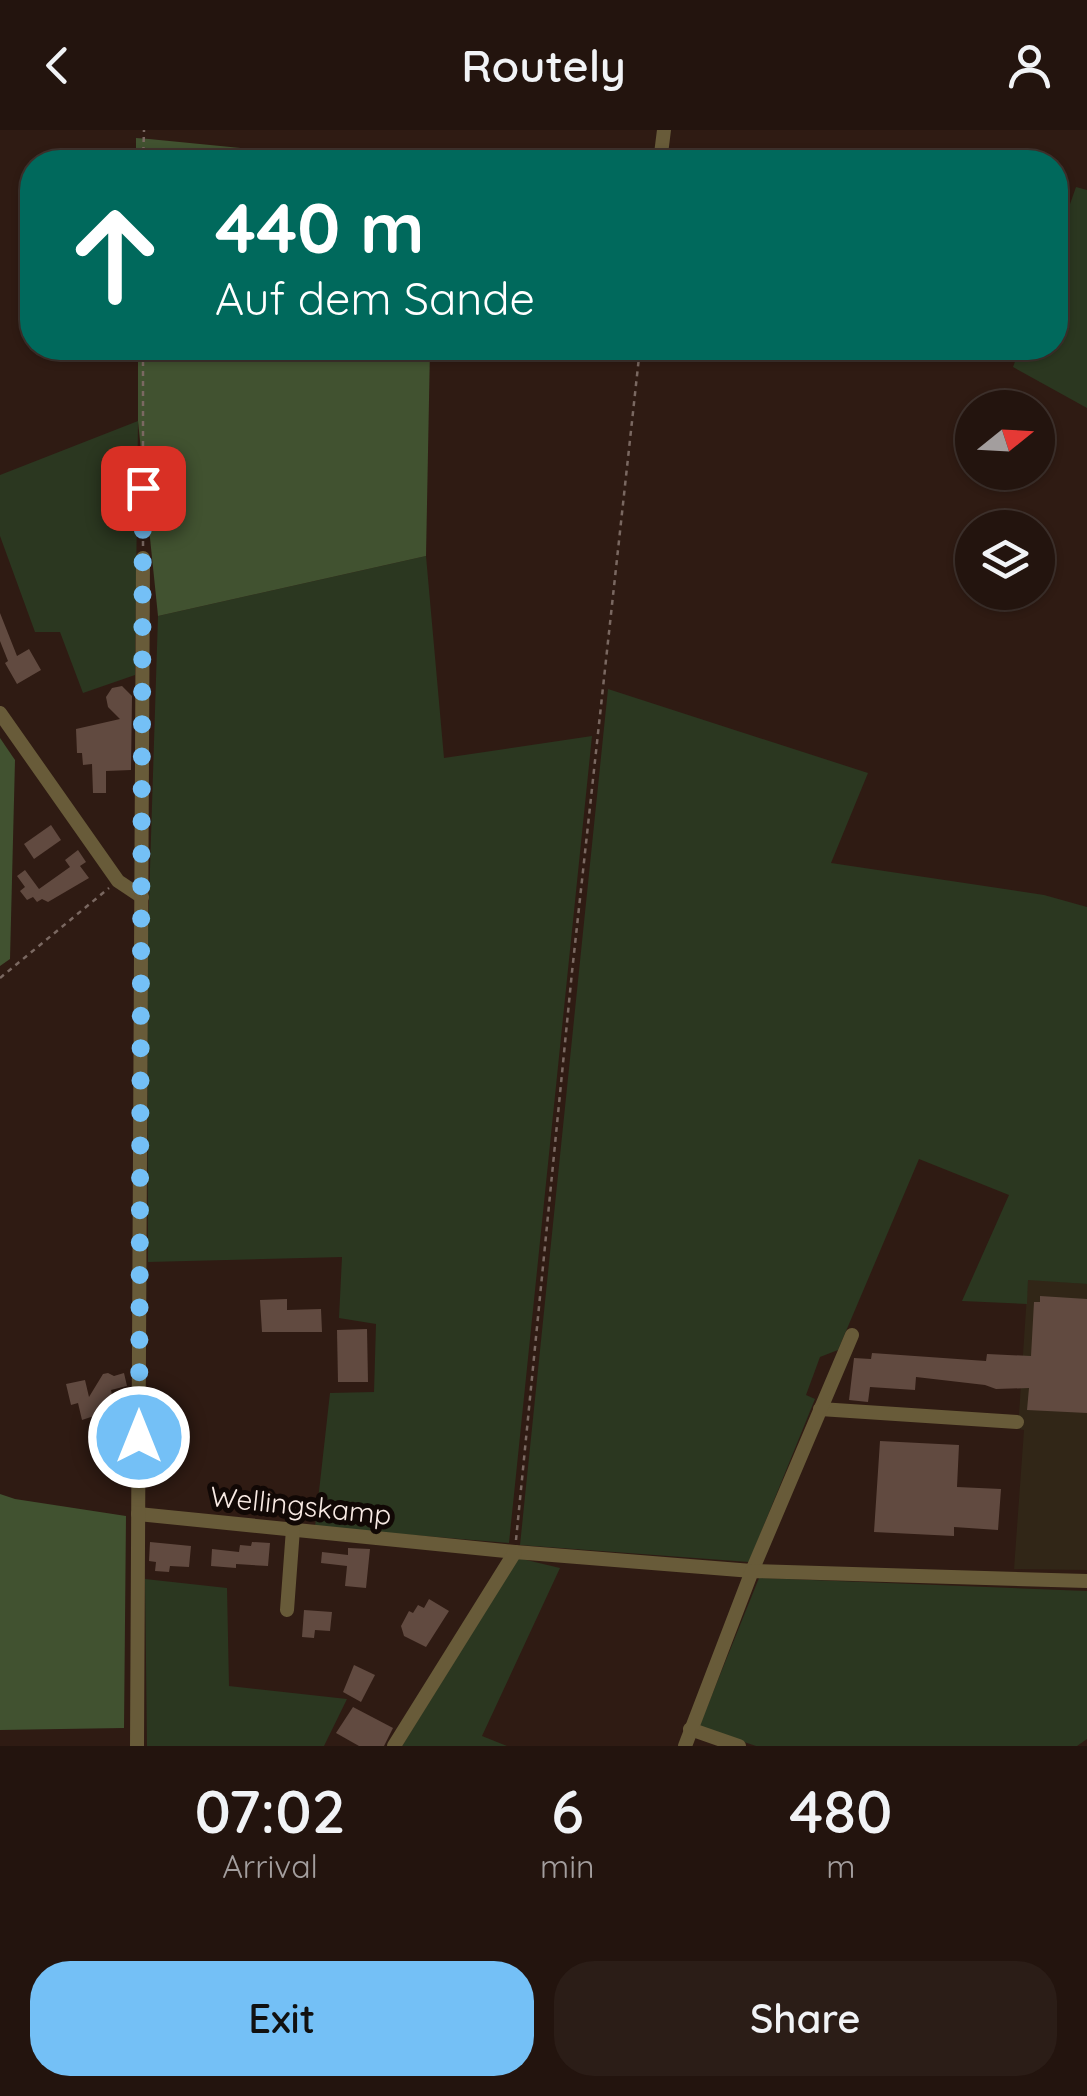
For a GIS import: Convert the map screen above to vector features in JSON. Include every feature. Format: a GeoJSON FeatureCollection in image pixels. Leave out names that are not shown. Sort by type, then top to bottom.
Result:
{"type":"FeatureCollection","features":[{"type":"Feature","properties":{"kind":"street"},"geometry":{"type":"LineString","coordinates":[[137,1746],[143,558]]}},
{"type":"Feature","properties":{"kind":"street"},"geometry":{"type":"LineString","coordinates":[[0,713],[118,881],[142,897]]}},
{"type":"Feature","properties":{"kind":"street"},"geometry":{"type":"LineString","coordinates":[[686,1746],[752,1571],[852,1335]]}},
{"type":"Feature","properties":{"kind":"street"},"geometry":{"type":"LineString","coordinates":[[820,1410],[1016,1422]]}},
{"type":"Feature","properties":{"kind":"street","name":"Wellingskamp"},"geometry":{"type":"LineString","coordinates":[[138,1514],[514,1552],[752,1571],[1087,1582]]}},
{"type":"Feature","properties":{"kind":"street"},"geometry":{"type":"LineString","coordinates":[[287,1610],[293,1530]]}},
{"type":"Feature","properties":{"kind":"street"},"geometry":{"type":"LineString","coordinates":[[394,1746],[514,1552]]}},
{"type":"Feature","properties":{"kind":"street"},"geometry":{"type":"LineString","coordinates":[[690,1730],[739,1746]]}},
{"type":"Feature","properties":{"kind":"path"},"geometry":{"type":"LineString","coordinates":[[143,360],[143,558]]}},
{"type":"Feature","properties":{"kind":"path"},"geometry":{"type":"LineString","coordinates":[[514,1552],[639,360]]}},
{"type":"Feature","properties":{"kind":"path"},"geometry":{"type":"LineString","coordinates":[[0,978],[118,881]]}},
{"type":"Feature","properties":{"kind":"shaded area"},"geometry":{"type":"Polygon","coordinates":[[[1028,1279],[1087,1284],[1087,1570],[1014,1569],[1024,1430],[1018,1429],[1028,1279]]]}},
{"type":"Feature","properties":{"kind":"green space"},"geometry":{"type":"Polygon","coordinates":[[[136,138],[260,150],[136,150],[136,138]]]}},
{"type":"Feature","properties":{"kind":"green space"},"geometry":{"type":"Polygon","coordinates":[[[1076,187],[1087,190],[1087,408],[1013,367],[1016,360],[1068,360],[1068,210],[1076,187]]]}},
{"type":"Feature","properties":{"kind":"green space"},"geometry":{"type":"Polygon","coordinates":[[[138,360],[430,360],[426,556],[158,616],[138,421],[138,360]]]}},
{"type":"Feature","properties":{"kind":"green space"},"geometry":{"type":"Polygon","coordinates":[[[138,421],[135,675],[83,693],[60,632],[35,632],[0,536],[0,475],[138,421]]]}},
{"type":"Feature","properties":{"kind":"green space"},"geometry":{"type":"Polygon","coordinates":[[[426,556],[444,758],[592,736],[509,1543],[315,1527],[330,1393],[374,1392],[376,1324],[339,1318],[342,1257],[148,1262],[147,963],[158,616],[426,556]]]}},
{"type":"Feature","properties":{"kind":"green space"},"geometry":{"type":"Polygon","coordinates":[[[608,689],[868,773],[831,863],[1044,895],[1087,907],[1087,1284],[1028,1280],[1027,1304],[962,1301],[1009,1195],[919,1159],[838,1350],[820,1357],[806,1395],[815,1399],[749,1562],[520,1545],[608,689]]]}},
{"type":"Feature","properties":{"kind":"green space"},"geometry":{"type":"Polygon","coordinates":[[[0,738],[15,760],[10,959],[0,966],[0,738]]]}},
{"type":"Feature","properties":{"kind":"green space"},"geometry":{"type":"Polygon","coordinates":[[[0,1494],[126,1516],[124,1728],[0,1730],[0,1494]]]}},
{"type":"Feature","properties":{"kind":"green space"},"geometry":{"type":"Polygon","coordinates":[[[518,1558],[560,1568],[482,1736],[507,1746],[402,1746],[518,1558]]]}},
{"type":"Feature","properties":{"kind":"green space"},"geometry":{"type":"Polygon","coordinates":[[[759,1578],[1087,1591],[1087,1739],[1077,1746],[756,1746],[699,1727],[759,1578]]]}},
{"type":"Feature","properties":{"kind":"green space"},"geometry":{"type":"Polygon","coordinates":[[[145,1579],[227,1588],[229,1686],[347,1699],[324,1746],[147,1746],[145,1579]]]}},
{"type":"Feature","properties":{"kind":"building"},"geometry":{"type":"Polygon","coordinates":[[[0,613],[17,656],[29,649],[41,670],[17,684],[5,663],[8,661],[0,641],[0,613]]]}},
{"type":"Feature","properties":{"kind":"building"},"geometry":{"type":"Polygon","coordinates":[[[122,686],[132,696],[131,770],[106,771],[106,793],[93,793],[92,764],[83,765],[82,753],[77,753],[76,729],[120,719],[108,707],[106,697],[112,688],[122,686]]]}},
{"type":"Feature","properties":{"kind":"building"},"geometry":{"type":"Polygon","coordinates":[[[51,825],[61,840],[34,859],[24,844],[51,825]]]}},
{"type":"Feature","properties":{"kind":"building"},"geometry":{"type":"Polygon","coordinates":[[[78,850],[86,862],[80,866],[89,878],[48,902],[37,902],[33,897],[27,900],[20,891],[25,887],[17,876],[25,870],[39,889],[70,867],[65,860],[78,850]]]}},
{"type":"Feature","properties":{"kind":"building"},"geometry":{"type":"Polygon","coordinates":[[[1040,1296],[1087,1299],[1087,1413],[1027,1410],[1029,1388],[996,1389],[916,1377],[915,1390],[870,1387],[868,1402],[849,1400],[854,1358],[871,1359],[872,1353],[986,1361],[987,1354],[1031,1356],[1034,1302],[1040,1302],[1040,1296]]]}},
{"type":"Feature","properties":{"kind":"building"},"geometry":{"type":"Polygon","coordinates":[[[287,1299],[287,1310],[321,1309],[322,1332],[262,1332],[260,1300],[287,1299]]]}},
{"type":"Feature","properties":{"kind":"building"},"geometry":{"type":"Polygon","coordinates":[[[367,1329],[368,1382],[338,1382],[337,1330],[367,1329]]]}},
{"type":"Feature","properties":{"kind":"building"},"geometry":{"type":"Polygon","coordinates":[[[124,1373],[127,1386],[111,1390],[115,1409],[82,1420],[78,1403],[71,1405],[66,1384],[85,1380],[89,1397],[103,1374],[124,1373]]]}},
{"type":"Feature","properties":{"kind":"building"},"geometry":{"type":"Polygon","coordinates":[[[880,1441],[959,1445],[957,1487],[1001,1489],[998,1530],[954,1527],[954,1536],[874,1532],[880,1441]]]}},
{"type":"Feature","properties":{"kind":"building"},"geometry":{"type":"Polygon","coordinates":[[[150,1542],[191,1546],[189,1567],[170,1566],[169,1572],[155,1571],[156,1562],[149,1561],[150,1542]]]}},
{"type":"Feature","properties":{"kind":"building"},"geometry":{"type":"Polygon","coordinates":[[[252,1542],[270,1543],[268,1566],[211,1566],[212,1549],[239,1552],[240,1545],[251,1546],[252,1542]]]}},
{"type":"Feature","properties":{"kind":"building"},"geometry":{"type":"Polygon","coordinates":[[[348,1548],[370,1549],[366,1588],[345,1586],[347,1566],[321,1563],[322,1552],[348,1555],[348,1548]]]}},
{"type":"Feature","properties":{"kind":"building"},"geometry":{"type":"Polygon","coordinates":[[[429,1599],[449,1611],[426,1647],[404,1636],[401,1626],[409,1611],[413,1613],[418,1605],[424,1608],[429,1599]]]}},
{"type":"Feature","properties":{"kind":"building"},"geometry":{"type":"Polygon","coordinates":[[[304,1610],[332,1612],[330,1631],[315,1630],[314,1638],[302,1637],[304,1610]]]}},
{"type":"Feature","properties":{"kind":"building"},"geometry":{"type":"Polygon","coordinates":[[[354,1665],[375,1675],[361,1702],[343,1692],[354,1665]]]}},
{"type":"Feature","properties":{"kind":"building"},"geometry":{"type":"Polygon","coordinates":[[[353,1707],[393,1728],[384,1746],[359,1746],[336,1733],[353,1707]]]}},
{"type":"Feature","properties":{"kind":"route"},"geometry":{"type":"LineString","coordinates":[[139,1437],[143,488]]}}]}
